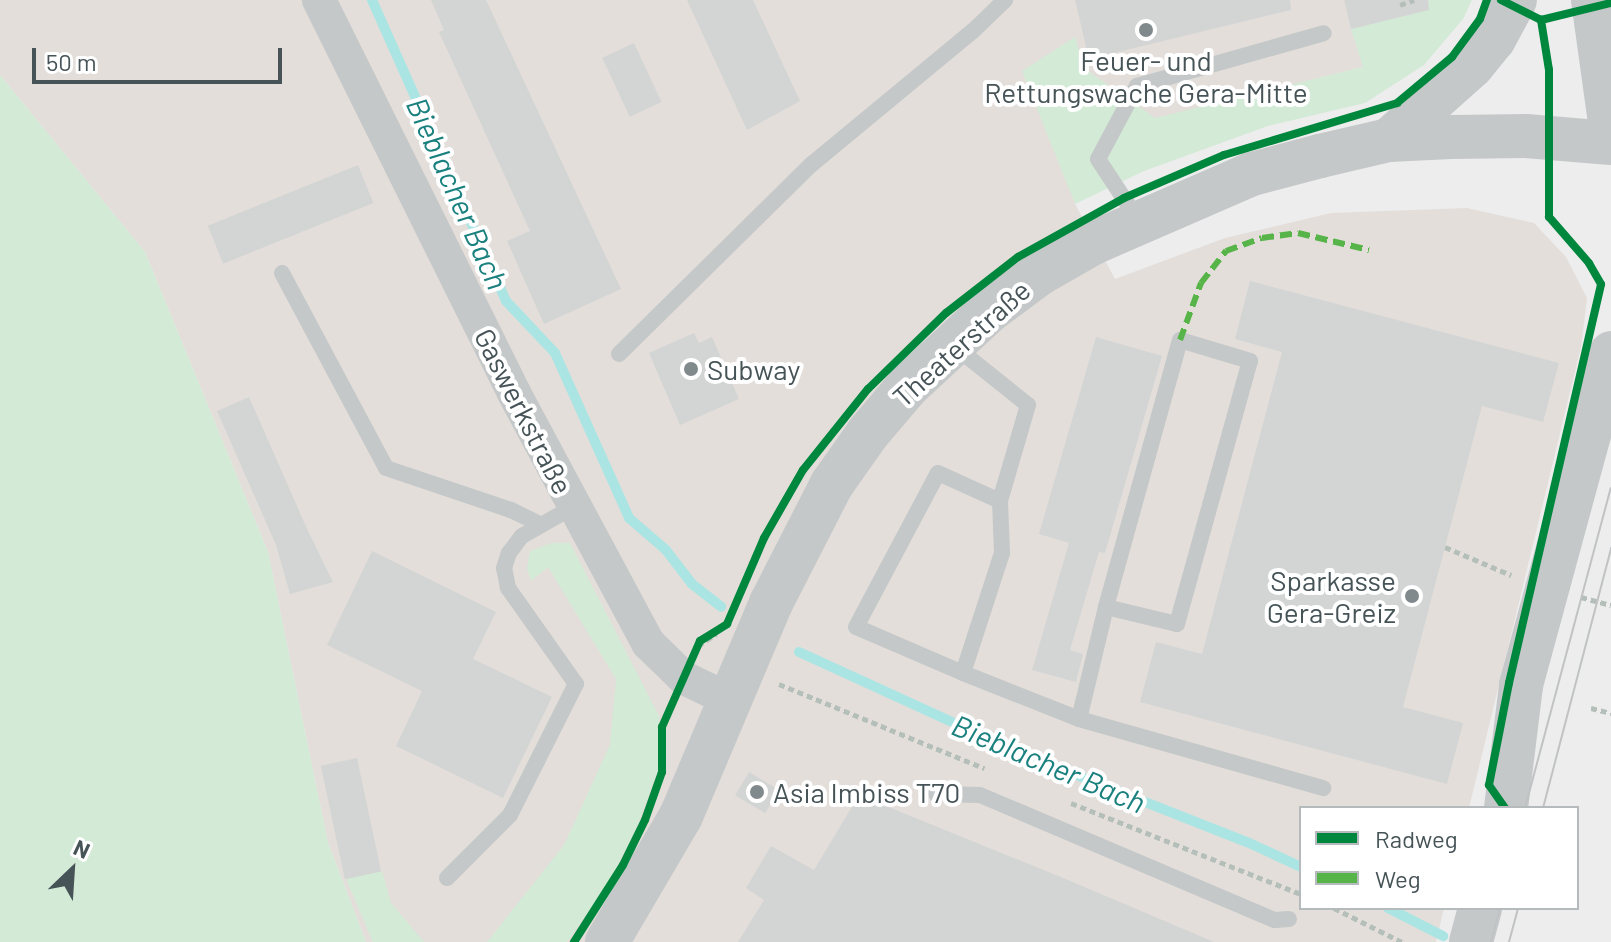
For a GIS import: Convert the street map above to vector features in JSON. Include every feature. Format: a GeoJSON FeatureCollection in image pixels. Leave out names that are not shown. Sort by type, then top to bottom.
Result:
{"type":"FeatureCollection","features":[{"type":"Feature","properties":{"kind":"main road"},"geometry":{"type":"LineString","coordinates":[[1389,140],[1472,66],[1494,39],[1515,0]]}},
{"type":"Feature","properties":{"kind":"main road"},"geometry":{"type":"LineString","coordinates":[[1593,0],[1611,129]]}},
{"type":"Feature","properties":{"kind":"main road","name":"Theaterstraße"},"geometry":{"type":"LineString","coordinates":[[607,942],[681,816],[792,558],[832,484],[868,433],[908,386],[952,344],[1039,274],[1139,221],[1252,174],[1389,140],[1511,135],[1611,143]]}},
{"type":"Feature","properties":{"kind":"main road"},"geometry":{"type":"LineString","coordinates":[[1506,806],[1521,685],[1611,353]]}},
{"type":"Feature","properties":{"kind":"main road"},"geometry":{"type":"LineString","coordinates":[[1471,942],[1479,910]]}},
{"type":"Feature","properties":{"kind":"street","name":"Gaswerkstraße"},"geometry":{"type":"LineString","coordinates":[[319,0],[573,507],[648,643],[684,678],[730,700]]}},
{"type":"Feature","properties":{"kind":"lane"},"geometry":{"type":"LineString","coordinates":[[619,354],[812,164],[973,31],[1005,0]]}},
{"type":"Feature","properties":{"kind":"lane"},"geometry":{"type":"LineString","coordinates":[[1139,221],[1098,159],[1137,86],[1324,33]]}},
{"type":"Feature","properties":{"kind":"lane"},"geometry":{"type":"LineString","coordinates":[[282,273],[386,468],[511,510],[538,523]]}},
{"type":"Feature","properties":{"kind":"lane"},"geometry":{"type":"LineString","coordinates":[[1079,719],[1106,607],[1180,340],[1250,361],[1177,624],[1106,607]]}},
{"type":"Feature","properties":{"kind":"lane"},"geometry":{"type":"LineString","coordinates":[[952,344],[1028,405],[1000,501],[1002,553],[963,673]]}},
{"type":"Feature","properties":{"kind":"lane"},"geometry":{"type":"LineString","coordinates":[[1000,501],[938,473],[856,627],[1079,719],[1323,788]]}},
{"type":"Feature","properties":{"kind":"lane"},"geometry":{"type":"LineString","coordinates":[[447,878],[510,815],[576,684],[508,588],[504,568],[509,553],[538,523],[573,507]]}},
{"type":"Feature","properties":{"kind":"lane"},"geometry":{"type":"LineString","coordinates":[[936,794],[980,795],[1275,920],[1289,919]]}},
{"type":"Feature","properties":{"kind":"path"},"geometry":{"type":"LineString","coordinates":[[1400,5],[1414,0]]}},
{"type":"Feature","properties":{"kind":"path"},"geometry":{"type":"LineString","coordinates":[[1445,547],[1517,578]]}},
{"type":"Feature","properties":{"kind":"path"},"geometry":{"type":"LineString","coordinates":[[777,675],[778,683],[791,691],[992,772]]}},
{"type":"Feature","properties":{"kind":"path"},"geometry":{"type":"LineString","coordinates":[[1591,708],[1611,713]]}},
{"type":"Feature","properties":{"kind":"path"},"geometry":{"type":"LineString","coordinates":[[1064,801],[1299,893]]}},
{"type":"Feature","properties":{"kind":"path"},"geometry":{"type":"LineString","coordinates":[[1338,910],[1402,942]]}},
{"type":"Feature","properties":{"kind":"shaded area"},"geometry":{"type":"Polygon","coordinates":[[[0,0],[1399,0],[1403,16],[1363,67],[1155,119],[1085,69],[1075,204],[1115,279],[1225,238],[1331,213],[1467,208],[1534,223],[1566,257],[1587,298],[1581,347],[1469,806],[1299,806],[1299,910],[1444,910],[1436,942],[366,942],[328,843],[268,552],[145,252],[0,75],[0,0]]]}},
{"type":"Feature","properties":{"kind":"green space"},"geometry":{"type":"Polygon","coordinates":[[[1399,0],[1472,0],[1463,19],[1424,65],[1365,103],[1268,126],[1144,171],[1075,204],[1022,71],[1075,37],[1085,69],[1155,118],[1363,67],[1351,29],[1402,16],[1399,0]]]}},
{"type":"Feature","properties":{"kind":"green space"},"geometry":{"type":"Polygon","coordinates":[[[0,75],[145,252],[268,552],[328,843],[366,942],[0,942],[0,75]]]}},
{"type":"Feature","properties":{"kind":"green space"},"geometry":{"type":"Polygon","coordinates":[[[552,543],[570,543],[659,716],[660,765],[634,835],[603,891],[567,942],[487,942],[564,845],[610,745],[616,679],[548,567],[531,581],[527,568],[530,551],[552,543]]]}},
{"type":"Feature","properties":{"kind":"green space"},"geometry":{"type":"Polygon","coordinates":[[[382,871],[391,903],[424,942],[373,942],[346,879],[382,871]]]}},
{"type":"Feature","properties":{"kind":"building"},"geometry":{"type":"Polygon","coordinates":[[[431,0],[486,0],[621,289],[544,324],[507,241],[530,231],[439,32],[444,30],[431,0]]]}},
{"type":"Feature","properties":{"kind":"building"},"geometry":{"type":"Polygon","coordinates":[[[687,0],[753,0],[800,101],[747,130],[687,0]]]}},
{"type":"Feature","properties":{"kind":"building","name":"Feuer- und Rettungswache Gera-Mitte"},"geometry":{"type":"Polygon","coordinates":[[[1075,0],[1290,0],[1291,10],[1089,59],[1075,0]]]}},
{"type":"Feature","properties":{"kind":"building","name":"Feuer- und Rettungswache Gera-Mitte"},"geometry":{"type":"Polygon","coordinates":[[[1344,0],[1428,0],[1429,10],[1351,29],[1344,0]]]}},
{"type":"Feature","properties":{"kind":"building"},"geometry":{"type":"Polygon","coordinates":[[[634,43],[661,102],[630,117],[602,58],[634,43]]]}},
{"type":"Feature","properties":{"kind":"building"},"geometry":{"type":"Polygon","coordinates":[[[358,165],[373,203],[223,264],[208,226],[358,165]]]}},
{"type":"Feature","properties":{"kind":"building"},"geometry":{"type":"Polygon","coordinates":[[[1250,281],[1559,363],[1543,422],[1482,406],[1403,707],[1463,723],[1447,784],[1140,702],[1156,642],[1202,654],[1282,352],[1235,339],[1250,281]]]}},
{"type":"Feature","properties":{"kind":"building","name":"Subway"},"geometry":{"type":"Polygon","coordinates":[[[694,333],[699,343],[712,337],[739,399],[680,425],[649,353],[694,333]]]}},
{"type":"Feature","properties":{"kind":"building"},"geometry":{"type":"Polygon","coordinates":[[[1096,337],[1162,356],[1105,553],[1099,552],[1070,650],[1083,654],[1076,682],[1032,670],[1069,543],[1039,534],[1096,337]]]}},
{"type":"Feature","properties":{"kind":"building"},"geometry":{"type":"Polygon","coordinates":[[[249,397],[333,582],[290,594],[276,545],[217,411],[249,397]]]}},
{"type":"Feature","properties":{"kind":"building"},"geometry":{"type":"Polygon","coordinates":[[[372,551],[496,612],[473,659],[552,697],[503,798],[396,746],[422,691],[327,645],[372,551]]]}},
{"type":"Feature","properties":{"kind":"building"},"geometry":{"type":"Polygon","coordinates":[[[357,758],[381,871],[345,879],[321,766],[357,758]]]}},
{"type":"Feature","properties":{"kind":"building","name":"Asia Imbiss T70"},"geometry":{"type":"Polygon","coordinates":[[[749,772],[779,790],[765,813],[735,795],[749,772]]]}},
{"type":"Feature","properties":{"kind":"building"},"geometry":{"type":"Polygon","coordinates":[[[859,795],[1214,942],[738,942],[764,900],[746,888],[771,846],[814,870],[859,795]]]}},
{"type":"Feature","properties":{"kind":"waterway","name":"Bieblacher Bach"},"geometry":{"type":"LineString","coordinates":[[372,0],[506,301],[555,353],[629,518],[666,550],[692,584],[721,607]]}},
{"type":"Feature","properties":{"kind":"waterway","name":"Bieblacher Bach"},"geometry":{"type":"LineString","coordinates":[[799,652],[1013,750],[1247,842],[1299,866]]}},
{"type":"Feature","properties":{"kind":"waterway","name":"Bieblacher Bach"},"geometry":{"type":"LineString","coordinates":[[1392,910],[1443,936]]}},
{"type":"Feature","properties":{"kind":"tram line"},"geometry":{"type":"LineString","coordinates":[[1526,806],[1611,488]]}},
{"type":"Feature","properties":{"kind":"tram line"},"geometry":{"type":"LineString","coordinates":[[1544,806],[1611,548]]}},
{"type":"Feature","properties":{"kind":"tram line"},"geometry":{"type":"LineString","coordinates":[[1491,942],[1499,910]]}},
{"type":"Feature","properties":{"kind":"tram line"},"geometry":{"type":"LineString","coordinates":[[1509,942],[1517,910]]}},
{"type":"Feature","properties":{"kind":"marked path"},"geometry":{"type":"LineString","coordinates":[[1180,340],[1201,283],[1226,251],[1262,238],[1298,233],[1369,250]]}},
{"type":"Feature","properties":{"kind":"cycle path"},"geometry":{"type":"LineString","coordinates":[[574,942],[623,865],[645,820],[662,772],[662,727],[700,641],[727,624],[764,538],[803,470],[868,389],[946,313],[1018,257],[1124,198],[1224,155],[1397,103],[1452,57],[1480,19],[1487,0]]}},
{"type":"Feature","properties":{"kind":"cycle path"},"geometry":{"type":"LineString","coordinates":[[1501,0],[1541,20],[1611,3]]}},
{"type":"Feature","properties":{"kind":"cycle path"},"geometry":{"type":"LineString","coordinates":[[1504,806],[1489,785],[1509,683],[1601,284],[1589,263],[1549,217],[1549,70],[1541,20]]}},
{"type":"Feature","properties":{"kind":"place","name":"Feuer- und Rettungswache Gera-Mitte"},"geometry":{"type":"Point","coordinates":[1146,30]}},
{"type":"Feature","properties":{"kind":"place","name":"Subway"},"geometry":{"type":"Point","coordinates":[691,369]}},
{"type":"Feature","properties":{"kind":"place","name":"Sparkasse Gera-Greiz"},"geometry":{"type":"Point","coordinates":[1412,596]}},
{"type":"Feature","properties":{"kind":"place","name":"Asia Imbiss T70"},"geometry":{"type":"Point","coordinates":[757,792]}}]}
